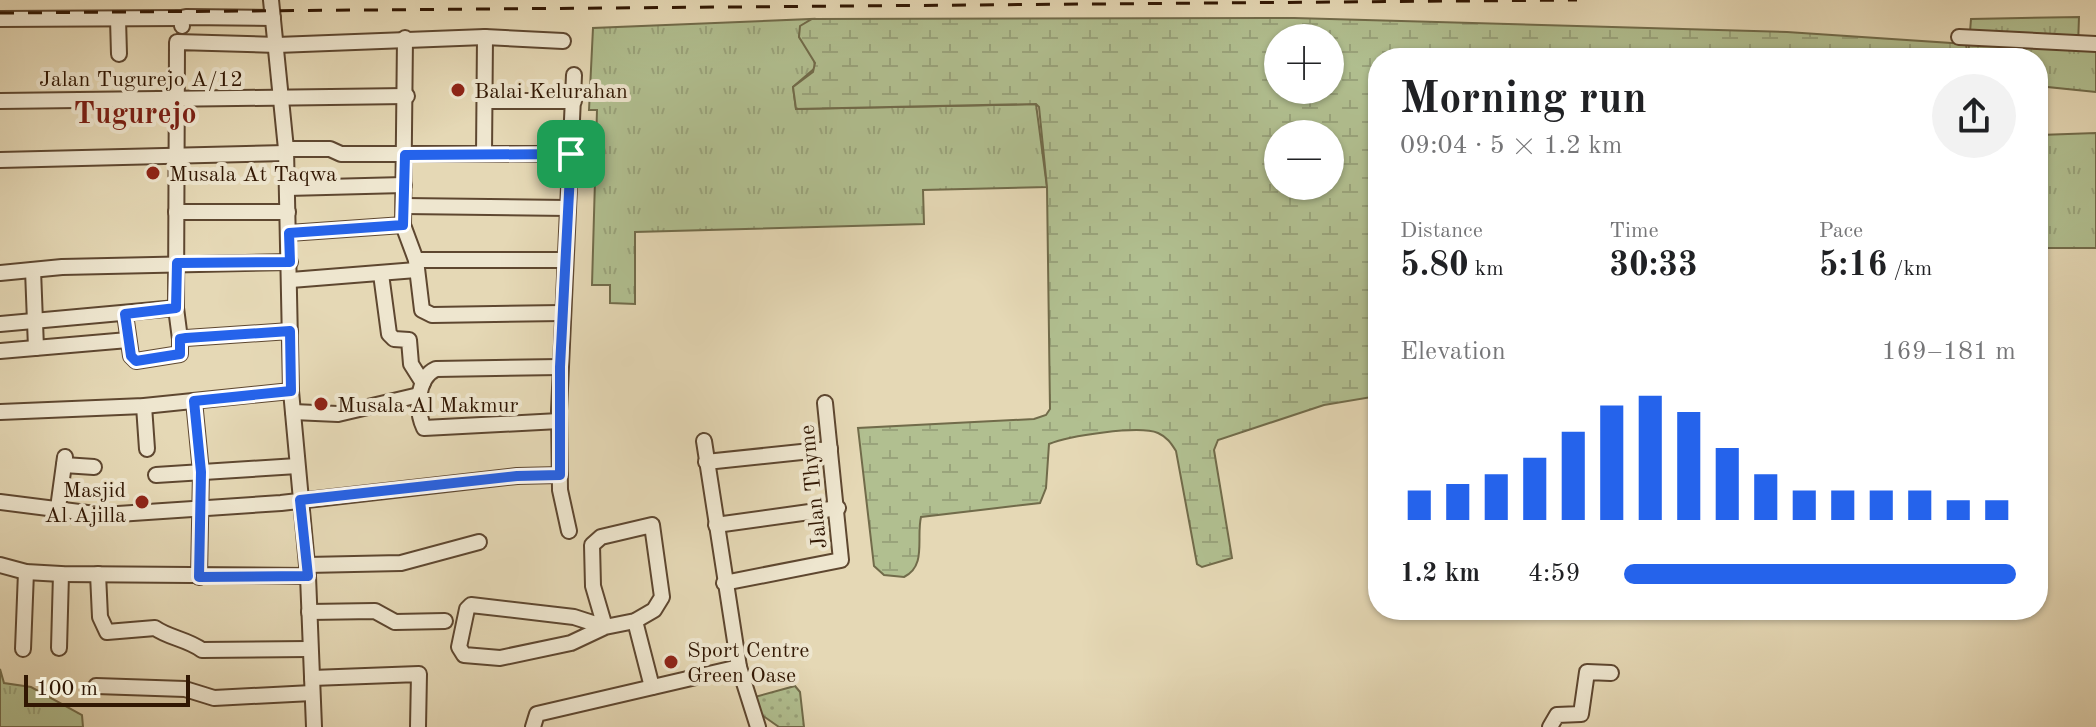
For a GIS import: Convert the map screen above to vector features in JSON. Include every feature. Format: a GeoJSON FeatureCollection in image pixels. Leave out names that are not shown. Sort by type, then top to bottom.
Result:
{"type":"FeatureCollection","features":[{"type":"Feature","properties":{"kind":"street"},"geometry":{"type":"LineString","coordinates":[[271,0],[286,151],[291,391],[307,571],[314,727]]}},
{"type":"Feature","properties":{"kind":"street"},"geometry":{"type":"LineString","coordinates":[[125,314],[128,340],[136,361],[180,354],[176,308],[176,100],[181,18]]}},
{"type":"Feature","properties":{"kind":"street"},"geometry":{"type":"LineString","coordinates":[[0,19],[273,18]]}},
{"type":"Feature","properties":{"kind":"street"},"geometry":{"type":"LineString","coordinates":[[118,19],[119,54]]}},
{"type":"Feature","properties":{"kind":"street"},"geometry":{"type":"LineString","coordinates":[[179,42],[277,45],[485,37],[563,41]]}},
{"type":"Feature","properties":{"kind":"street"},"geometry":{"type":"LineString","coordinates":[[484,154],[485,37]]}},
{"type":"Feature","properties":{"kind":"street"},"geometry":{"type":"LineString","coordinates":[[1959,37],[2096,44]]}},
{"type":"Feature","properties":{"kind":"street"},"geometry":{"type":"LineString","coordinates":[[405,38],[407,96],[403,225],[416,265],[424,314],[562,313]]}},
{"type":"Feature","properties":{"kind":"street"},"geometry":{"type":"LineString","coordinates":[[569,531],[562,498],[559,421],[574,75]]}},
{"type":"Feature","properties":{"kind":"street","name":"Jalan Tugurejo A/12"},"geometry":{"type":"LineString","coordinates":[[0,101],[407,96]]}},
{"type":"Feature","properties":{"kind":"street"},"geometry":{"type":"LineString","coordinates":[[485,101],[574,101]]}},
{"type":"Feature","properties":{"kind":"street"},"geometry":{"type":"LineString","coordinates":[[0,160],[286,151],[405,155],[571,154]]}},
{"type":"Feature","properties":{"kind":"street"},"geometry":{"type":"LineString","coordinates":[[287,188],[404,185]]}},
{"type":"Feature","properties":{"kind":"street"},"geometry":{"type":"LineString","coordinates":[[404,206],[568,208]]}},
{"type":"Feature","properties":{"kind":"street"},"geometry":{"type":"LineString","coordinates":[[176,212],[288,212]]}},
{"type":"Feature","properties":{"kind":"street"},"geometry":{"type":"LineString","coordinates":[[289,233],[403,225]]}},
{"type":"Feature","properties":{"kind":"street"},"geometry":{"type":"LineString","coordinates":[[291,280],[381,274],[416,265],[564,260]]}},
{"type":"Feature","properties":{"kind":"street"},"geometry":{"type":"LineString","coordinates":[[0,273],[177,263],[290,262]]}},
{"type":"Feature","properties":{"kind":"street"},"geometry":{"type":"LineString","coordinates":[[33,270],[36,348]]}},
{"type":"Feature","properties":{"kind":"street"},"geometry":{"type":"LineString","coordinates":[[381,274],[389,334],[394,339],[409,340],[411,364],[421,389],[424,428],[559,421]]}},
{"type":"Feature","properties":{"kind":"street"},"geometry":{"type":"LineString","coordinates":[[0,324],[176,308]]}},
{"type":"Feature","properties":{"kind":"street"},"geometry":{"type":"LineString","coordinates":[[180,339],[290,331]]}},
{"type":"Feature","properties":{"kind":"street"},"geometry":{"type":"LineString","coordinates":[[0,351],[128,340]]}},
{"type":"Feature","properties":{"kind":"street"},"geometry":{"type":"LineString","coordinates":[[293,412],[338,414],[421,389],[428,374],[436,369],[560,367]]}},
{"type":"Feature","properties":{"kind":"street"},"geometry":{"type":"LineString","coordinates":[[0,412],[144,406],[291,391]]}},
{"type":"Feature","properties":{"kind":"street"},"geometry":{"type":"LineString","coordinates":[[194,401],[201,472],[199,577]]}},
{"type":"Feature","properties":{"kind":"street","name":"Jalan Thyme"},"geometry":{"type":"LineString","coordinates":[[724,583],[841,560],[825,403]]}},
{"type":"Feature","properties":{"kind":"street"},"geometry":{"type":"LineString","coordinates":[[144,406],[147,449]]}},
{"type":"Feature","properties":{"kind":"street"},"geometry":{"type":"LineString","coordinates":[[704,441],[739,667],[758,727]]}},
{"type":"Feature","properties":{"kind":"street"},"geometry":{"type":"LineString","coordinates":[[706,462],[830,449]]}},
{"type":"Feature","properties":{"kind":"street"},"geometry":{"type":"LineString","coordinates":[[58,508],[64,461],[94,467]]}},
{"type":"Feature","properties":{"kind":"street"},"geometry":{"type":"LineString","coordinates":[[156,475],[297,466]]}},
{"type":"Feature","properties":{"kind":"street"},"geometry":{"type":"LineString","coordinates":[[0,502],[103,515],[200,509],[510,477],[560,475]]}},
{"type":"Feature","properties":{"kind":"street"},"geometry":{"type":"LineString","coordinates":[[716,525],[838,508]]}},
{"type":"Feature","properties":{"kind":"street"},"geometry":{"type":"LineString","coordinates":[[605,627],[574,617],[471,605],[467,609],[459,647],[464,655],[500,658],[571,643],[605,627],[631,622],[654,610],[662,597],[655,528],[647,524],[601,537],[592,545],[593,586],[605,627]]}},
{"type":"Feature","properties":{"kind":"street"},"geometry":{"type":"LineString","coordinates":[[0,565],[26,572],[199,577],[401,563],[479,542]]}},
{"type":"Feature","properties":{"kind":"street"},"geometry":{"type":"LineString","coordinates":[[23,649],[26,572]]}},
{"type":"Feature","properties":{"kind":"street"},"geometry":{"type":"LineString","coordinates":[[59,648],[61,574]]}},
{"type":"Feature","properties":{"kind":"street"},"geometry":{"type":"LineString","coordinates":[[98,574],[103,629],[114,632],[155,628],[162,635],[190,640],[202,650],[309,649]]}},
{"type":"Feature","properties":{"kind":"street"},"geometry":{"type":"LineString","coordinates":[[309,612],[375,611],[395,622],[445,621]]}},
{"type":"Feature","properties":{"kind":"street"},"geometry":{"type":"LineString","coordinates":[[631,622],[648,688]]}},
{"type":"Feature","properties":{"kind":"street"},"geometry":{"type":"LineString","coordinates":[[535,721],[648,688],[739,667]]}},
{"type":"Feature","properties":{"kind":"street"},"geometry":{"type":"LineString","coordinates":[[96,686],[185,689],[214,698],[415,672],[421,677],[418,727]]}},
{"type":"Feature","properties":{"kind":"street"},"geometry":{"type":"LineString","coordinates":[[1550,727],[1557,715],[1581,714],[1587,672],[1611,673]]}},
{"type":"Feature","properties":{"kind":"green space"},"geometry":{"type":"Polygon","coordinates":[[[2079,17],[2078,46],[2096,49],[2096,92],[2048,87],[2048,48],[1969,48],[1971,19],[2079,17]]]}},
{"type":"Feature","properties":{"kind":"green space"},"geometry":{"type":"Polygon","coordinates":[[[1294,18],[1787,32],[1966,44],[1967,48],[1368,48],[1368,398],[1324,405],[1218,440],[1214,450],[1232,558],[1202,567],[1197,564],[1176,451],[1164,436],[1136,430],[1087,435],[1049,444],[1046,488],[1040,503],[921,517],[918,559],[916,566],[904,577],[884,575],[874,566],[858,428],[1034,419],[1046,415],[1050,409],[1047,187],[1039,107],[1036,104],[796,109],[793,87],[813,72],[815,63],[799,37],[800,26],[812,19],[1294,18]]]}},
{"type":"Feature","properties":{"kind":"green space"},"geometry":{"type":"Polygon","coordinates":[[[812,19],[801,26],[799,37],[814,57],[815,68],[793,87],[796,109],[1036,104],[1047,187],[923,190],[924,224],[635,232],[635,304],[610,303],[610,285],[592,285],[597,110],[589,110],[593,28],[812,19]]]}},
{"type":"Feature","properties":{"kind":"green space"},"geometry":{"type":"Polygon","coordinates":[[[2096,133],[2096,248],[2048,248],[2048,135],[2096,133]]]}},
{"type":"Feature","properties":{"kind":"green space"},"geometry":{"type":"Polygon","coordinates":[[[0,669],[4,683],[31,687],[82,715],[83,727],[0,727],[0,669]]]}},
{"type":"Feature","properties":{"kind":"green space"},"geometry":{"type":"Polygon","coordinates":[[[795,686],[800,692],[804,727],[779,727],[759,713],[755,697],[795,686]]]}},
{"type":"Feature","properties":{"kind":"railway"},"geometry":{"type":"LineString","coordinates":[[0,13],[1577,0]]}},
{"type":"Feature","properties":{"kind":"place","name":"Balai Kelurahan"},"geometry":{"type":"Point","coordinates":[458,90]}},
{"type":"Feature","properties":{"kind":"place","name":"Musala At Taqwa"},"geometry":{"type":"Point","coordinates":[153,173]}},
{"type":"Feature","properties":{"kind":"place","name":"Musala Al Makmur"},"geometry":{"type":"Point","coordinates":[321,404]}},
{"type":"Feature","properties":{"kind":"place","name":"Masjid Al Ajilla"},"geometry":{"type":"Point","coordinates":[142,502]}},
{"type":"Feature","properties":{"kind":"place","name":"Sport Centre Green Oase"},"geometry":{"type":"Point","coordinates":[671,662]}},
{"type":"Feature","properties":{"kind":"district","name":"Tugurejo"},"geometry":{"type":"Point","coordinates":[135,113]}},
{"type":"Feature","properties":{"kind":"route"},"geometry":{"type":"LineString","coordinates":[[571,154],[560,367],[560,475],[517,476],[300,500],[308,576],[199,577],[201,472],[194,401],[291,391],[290,331],[180,339],[183,351],[180,354],[136,361],[131,356],[125,314],[176,308],[177,263],[290,262],[289,233],[403,225],[405,155],[571,154]]}}]}
